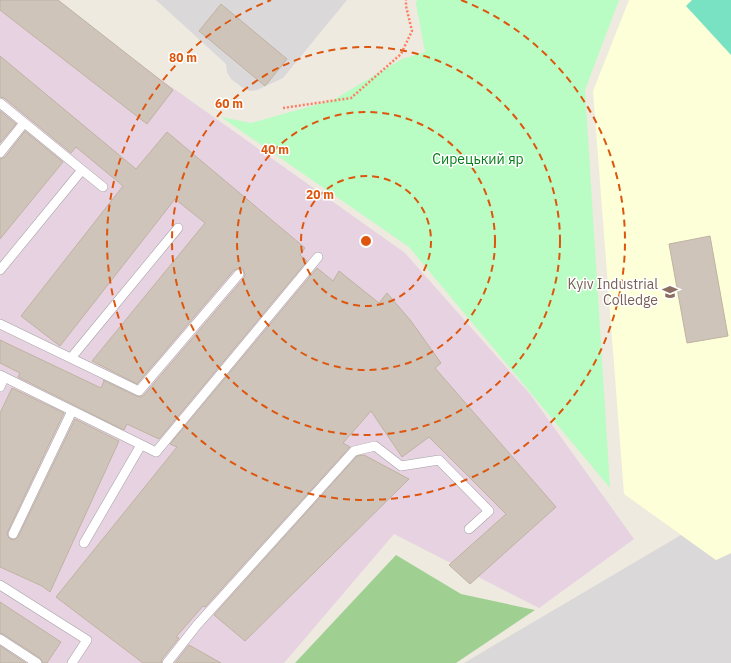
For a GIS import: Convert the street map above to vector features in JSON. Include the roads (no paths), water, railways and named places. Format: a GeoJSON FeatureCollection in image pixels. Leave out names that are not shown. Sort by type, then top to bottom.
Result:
{"type":"FeatureCollection","features":[{"type":"Feature","properties":{"kind":"lane"},"geometry":{"type":"LineString","coordinates":[[0,103],[103,187]]}},
{"type":"Feature","properties":{"kind":"lane"},"geometry":{"type":"LineString","coordinates":[[0,154],[24,123]]}},
{"type":"Feature","properties":{"kind":"lane"},"geometry":{"type":"LineString","coordinates":[[0,270],[82,170]]}},
{"type":"Feature","properties":{"kind":"lane"},"geometry":{"type":"LineString","coordinates":[[71,358],[178,228]]}},
{"type":"Feature","properties":{"kind":"lane"},"geometry":{"type":"LineString","coordinates":[[0,386],[2,376],[156,452],[318,257]]}},
{"type":"Feature","properties":{"kind":"lane"},"geometry":{"type":"LineString","coordinates":[[0,324],[139,392],[239,274]]}},
{"type":"Feature","properties":{"kind":"lane"},"geometry":{"type":"LineString","coordinates":[[14,534],[72,410]]}},
{"type":"Feature","properties":{"kind":"lane"},"geometry":{"type":"LineString","coordinates":[[84,543],[141,445]]}},
{"type":"Feature","properties":{"kind":"lane"},"geometry":{"type":"LineString","coordinates":[[167,663],[197,625],[354,451],[375,446],[401,466],[439,460],[489,511],[470,529]]}},
{"type":"Feature","properties":{"kind":"lane"},"geometry":{"type":"LineString","coordinates":[[0,585],[87,640],[72,663]]}},
{"type":"Feature","properties":{"kind":"lane"},"geometry":{"type":"LineString","coordinates":[[0,639],[37,663]]}},
{"type":"Feature","properties":{"kind":"place","name":"Kyiv Industrial Colledge"},"geometry":{"type":"Point","coordinates":[670,292]}},
{"type":"Feature","properties":{"kind":"park label","name":"Сирецький яр"},"geometry":{"type":"Point","coordinates":[478,159]}}]}
